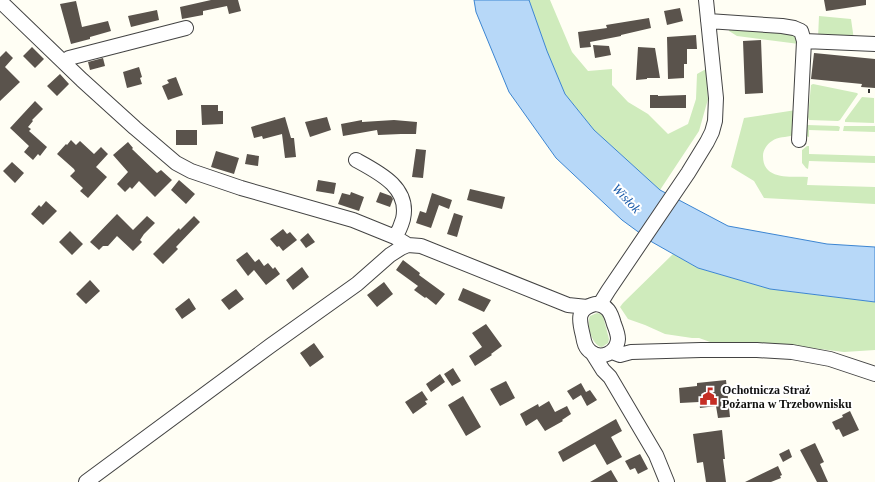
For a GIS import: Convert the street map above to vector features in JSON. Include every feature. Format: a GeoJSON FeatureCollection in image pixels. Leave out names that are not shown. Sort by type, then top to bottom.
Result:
{"type":"FeatureCollection","features":[{"type":"Feature","properties":{"kind":"street"},"geometry":{"type":"LineString","coordinates":[[579,321],[583,310],[593,306],[614,281],[688,173],[712,132],[715,121],[716,91],[706,0]]}},
{"type":"Feature","properties":{"kind":"street"},"geometry":{"type":"LineString","coordinates":[[0,1],[140,132],[176,162],[191,171],[241,188],[353,220],[395,236],[408,246]]}},
{"type":"Feature","properties":{"kind":"street"},"geometry":{"type":"LineString","coordinates":[[708,21],[794,28],[801,31],[804,41],[799,140]]}},
{"type":"Feature","properties":{"kind":"street"},"geometry":{"type":"LineString","coordinates":[[64,62],[69,58],[186,28]]}},
{"type":"Feature","properties":{"kind":"street"},"geometry":{"type":"LineString","coordinates":[[804,41],[875,44]]}},
{"type":"Feature","properties":{"kind":"street"},"geometry":{"type":"LineString","coordinates":[[356,160],[375,170],[401,194],[404,214],[399,232],[395,236]]}},
{"type":"Feature","properties":{"kind":"street"},"geometry":{"type":"LineString","coordinates":[[86,482],[270,346],[357,284],[390,255],[401,248],[408,246],[421,246],[568,305],[593,306],[608,309],[611,313],[614,348],[610,377]]}},
{"type":"Feature","properties":{"kind":"street"},"geometry":{"type":"LineString","coordinates":[[568,305],[579,321],[585,345],[594,354],[603,370],[610,377],[656,455],[667,482]]}},
{"type":"Feature","properties":{"kind":"street"},"geometry":{"type":"LineString","coordinates":[[594,354],[602,356],[614,348],[624,346],[631,352],[749,350],[792,352],[830,359],[873,371]]}},
{"type":"Feature","properties":{"kind":"path"},"geometry":{"type":"LineString","coordinates":[[869,88],[869,93]]}},
{"type":"Feature","properties":{"kind":"green space"},"geometry":{"type":"Polygon","coordinates":[[[529,0],[550,0],[572,52],[588,71],[612,69],[612,85],[628,102],[648,114],[668,134],[688,124],[696,99],[697,74],[706,69],[708,99],[699,131],[660,190],[594,130],[565,94],[547,51],[529,0]]]}},
{"type":"Feature","properties":{"kind":"green space"},"geometry":{"type":"Polygon","coordinates":[[[819,16],[851,19],[854,40],[818,38],[819,16]]]}},
{"type":"Feature","properties":{"kind":"green space"},"geometry":{"type":"Polygon","coordinates":[[[729,26],[794,33],[799,44],[737,36],[729,31],[729,26]]]}},
{"type":"Feature","properties":{"kind":"green space"},"geometry":{"type":"Polygon","coordinates":[[[813,84],[858,94],[840,120],[809,120],[811,85],[813,84]]]}},
{"type":"Feature","properties":{"kind":"green space"},"geometry":{"type":"Polygon","coordinates":[[[862,97],[874,98],[874,123],[845,122],[845,120],[862,97]]]}},
{"type":"Feature","properties":{"kind":"green space"},"geometry":{"type":"Polygon","coordinates":[[[796,110],[793,135],[774,139],[765,149],[763,154],[764,164],[768,170],[779,176],[808,177],[807,185],[875,187],[875,204],[764,198],[754,181],[731,167],[744,118],[796,110]]]}},
{"type":"Feature","properties":{"kind":"green space"},"geometry":{"type":"Polygon","coordinates":[[[804,121],[807,125],[840,127],[839,131],[809,130],[809,137],[806,136],[804,121]]]}},
{"type":"Feature","properties":{"kind":"green space"},"geometry":{"type":"Polygon","coordinates":[[[844,126],[875,126],[875,132],[843,131],[844,126]]]}},
{"type":"Feature","properties":{"kind":"green space"},"geometry":{"type":"Polygon","coordinates":[[[809,146],[809,154],[875,156],[875,163],[809,161],[808,169],[802,163],[802,150],[809,146]]]}},
{"type":"Feature","properties":{"kind":"green space"},"geometry":{"type":"Polygon","coordinates":[[[673,254],[698,268],[770,289],[875,302],[875,350],[844,352],[779,344],[731,345],[713,343],[699,338],[665,334],[628,319],[620,307],[673,254]]]}},
{"type":"Feature","properties":{"kind":"green space"},"geometry":{"type":"Polygon","coordinates":[[[597,313],[603,316],[609,339],[608,343],[602,347],[595,343],[589,329],[590,316],[597,313]]]}},
{"type":"Feature","properties":{"kind":"water","name":"Wisłok"},"geometry":{"type":"Polygon","coordinates":[[[474,0],[529,0],[547,51],[565,94],[594,130],[660,190],[728,226],[827,244],[875,247],[875,302],[770,289],[698,268],[652,242],[622,220],[556,158],[509,92],[476,12],[474,0]]]}},
{"type":"Feature","properties":{"kind":"building"},"geometry":{"type":"Polygon","coordinates":[[[211,0],[238,0],[241,11],[229,14],[227,6],[203,11],[203,15],[182,19],[180,7],[211,0]]]}},
{"type":"Feature","properties":{"kind":"building"},"geometry":{"type":"Polygon","coordinates":[[[824,0],[866,0],[866,5],[826,11],[824,0]]]}},
{"type":"Feature","properties":{"kind":"building"},"geometry":{"type":"Polygon","coordinates":[[[76,1],[82,27],[108,21],[111,31],[71,44],[60,4],[76,1]]]}},
{"type":"Feature","properties":{"kind":"building"},"geometry":{"type":"Polygon","coordinates":[[[680,8],[683,21],[667,25],[664,11],[680,8]]]}},
{"type":"Feature","properties":{"kind":"building"},"geometry":{"type":"Polygon","coordinates":[[[157,10],[159,20],[131,27],[128,16],[157,10]]]}},
{"type":"Feature","properties":{"kind":"building"},"geometry":{"type":"Polygon","coordinates":[[[649,18],[651,28],[590,42],[591,47],[580,48],[578,32],[607,28],[606,25],[649,18]]]}},
{"type":"Feature","properties":{"kind":"building"},"geometry":{"type":"Polygon","coordinates":[[[696,35],[697,49],[687,49],[687,64],[684,64],[684,78],[668,79],[667,37],[696,35]]]}},
{"type":"Feature","properties":{"kind":"building"},"geometry":{"type":"Polygon","coordinates":[[[761,40],[763,93],[745,94],[743,41],[761,40]]]}},
{"type":"Feature","properties":{"kind":"building"},"geometry":{"type":"Polygon","coordinates":[[[593,45],[609,46],[611,55],[595,58],[593,45]]]}},
{"type":"Feature","properties":{"kind":"building"},"geometry":{"type":"Polygon","coordinates":[[[32,47],[44,59],[35,68],[23,56],[32,47]]]}},
{"type":"Feature","properties":{"kind":"building"},"geometry":{"type":"Polygon","coordinates":[[[638,47],[655,48],[660,78],[636,80],[638,47]]]}},
{"type":"Feature","properties":{"kind":"building"},"geometry":{"type":"Polygon","coordinates":[[[6,51],[13,58],[5,67],[20,82],[0,101],[0,57],[6,51]]]}},
{"type":"Feature","properties":{"kind":"building"},"geometry":{"type":"Polygon","coordinates":[[[814,53],[875,59],[875,88],[861,87],[862,84],[811,79],[814,53]]]}},
{"type":"Feature","properties":{"kind":"building"},"geometry":{"type":"Polygon","coordinates":[[[103,58],[105,66],[90,70],[88,62],[103,58]]]}},
{"type":"Feature","properties":{"kind":"building"},"geometry":{"type":"Polygon","coordinates":[[[139,67],[142,77],[140,78],[142,84],[127,88],[123,72],[139,67]]]}},
{"type":"Feature","properties":{"kind":"building"},"geometry":{"type":"Polygon","coordinates":[[[60,74],[69,84],[57,96],[47,86],[60,74]]]}},
{"type":"Feature","properties":{"kind":"building"},"geometry":{"type":"Polygon","coordinates":[[[176,77],[183,95],[168,100],[162,86],[169,83],[167,80],[176,77]]]}},
{"type":"Feature","properties":{"kind":"building"},"geometry":{"type":"Polygon","coordinates":[[[650,95],[686,95],[686,108],[650,108],[650,95]]]}},
{"type":"Feature","properties":{"kind":"building"},"geometry":{"type":"Polygon","coordinates":[[[35,101],[43,109],[32,120],[33,121],[28,127],[31,129],[29,131],[47,147],[40,156],[38,154],[33,160],[24,152],[29,146],[10,128],[35,101]]]}},
{"type":"Feature","properties":{"kind":"building"},"geometry":{"type":"Polygon","coordinates":[[[201,105],[218,105],[218,111],[223,111],[223,124],[202,125],[201,105]]]}},
{"type":"Feature","properties":{"kind":"building"},"geometry":{"type":"Polygon","coordinates":[[[285,117],[291,138],[294,138],[296,157],[285,158],[282,134],[263,139],[262,136],[254,138],[251,127],[285,117]]]}},
{"type":"Feature","properties":{"kind":"building"},"geometry":{"type":"Polygon","coordinates":[[[327,117],[331,130],[310,137],[305,122],[327,117]]]}},
{"type":"Feature","properties":{"kind":"building"},"geometry":{"type":"Polygon","coordinates":[[[362,120],[362,122],[394,120],[417,122],[416,134],[378,135],[377,130],[343,136],[341,124],[362,120]]]}},
{"type":"Feature","properties":{"kind":"building"},"geometry":{"type":"Polygon","coordinates":[[[176,130],[197,130],[197,145],[176,145],[176,130]]]}},
{"type":"Feature","properties":{"kind":"building"},"geometry":{"type":"Polygon","coordinates":[[[71,140],[76,145],[80,141],[94,154],[101,147],[108,154],[96,167],[107,177],[88,198],[80,191],[83,188],[70,176],[75,171],[74,169],[57,154],[71,140]]]}},
{"type":"Feature","properties":{"kind":"building"},"geometry":{"type":"Polygon","coordinates":[[[128,142],[133,148],[132,149],[157,173],[161,170],[172,180],[155,197],[139,181],[132,189],[130,187],[125,192],[117,184],[128,172],[113,155],[128,142]]]}},
{"type":"Feature","properties":{"kind":"building"},"geometry":{"type":"Polygon","coordinates":[[[416,149],[426,150],[423,178],[412,177],[416,149]]]}},
{"type":"Feature","properties":{"kind":"building"},"geometry":{"type":"Polygon","coordinates":[[[216,151],[239,158],[234,174],[211,167],[216,151]]]}},
{"type":"Feature","properties":{"kind":"building"},"geometry":{"type":"Polygon","coordinates":[[[247,154],[259,156],[258,166],[245,164],[247,154]]]}},
{"type":"Feature","properties":{"kind":"building"},"geometry":{"type":"Polygon","coordinates":[[[12,162],[24,173],[15,183],[3,171],[12,162]]]}},
{"type":"Feature","properties":{"kind":"building"},"geometry":{"type":"Polygon","coordinates":[[[179,180],[195,194],[186,204],[171,190],[179,180]]]}},
{"type":"Feature","properties":{"kind":"building"},"geometry":{"type":"Polygon","coordinates":[[[318,180],[336,183],[334,194],[316,191],[318,180]]]}},
{"type":"Feature","properties":{"kind":"building"},"geometry":{"type":"Polygon","coordinates":[[[470,189],[505,197],[502,209],[467,200],[470,189]]]}},
{"type":"Feature","properties":{"kind":"building"},"geometry":{"type":"Polygon","coordinates":[[[351,192],[364,197],[359,211],[338,204],[342,193],[350,195],[351,192]]]}},
{"type":"Feature","properties":{"kind":"building"},"geometry":{"type":"Polygon","coordinates":[[[380,192],[391,196],[393,199],[390,207],[376,202],[380,192]]]}},
{"type":"Feature","properties":{"kind":"building"},"geometry":{"type":"Polygon","coordinates":[[[432,193],[452,200],[449,209],[439,205],[431,228],[416,223],[420,211],[426,213],[432,193]]]}},
{"type":"Feature","properties":{"kind":"building"},"geometry":{"type":"Polygon","coordinates":[[[46,201],[57,211],[43,225],[31,214],[39,205],[41,207],[46,201]]]}},
{"type":"Feature","properties":{"kind":"building"},"geometry":{"type":"Polygon","coordinates":[[[454,213],[463,216],[457,237],[447,234],[454,213]]]}},
{"type":"Feature","properties":{"kind":"building"},"geometry":{"type":"Polygon","coordinates":[[[117,214],[133,230],[147,216],[155,223],[144,234],[140,240],[142,242],[133,251],[117,236],[108,246],[103,246],[99,250],[90,242],[117,214]]]}},
{"type":"Feature","properties":{"kind":"building"},"geometry":{"type":"Polygon","coordinates":[[[194,216],[200,222],[176,247],[178,249],[163,264],[153,254],[179,228],[180,230],[194,216]]]}},
{"type":"Feature","properties":{"kind":"building"},"geometry":{"type":"Polygon","coordinates":[[[283,229],[287,234],[290,232],[297,240],[283,251],[270,239],[283,229]]]}},
{"type":"Feature","properties":{"kind":"building"},"geometry":{"type":"Polygon","coordinates":[[[70,231],[83,244],[72,255],[59,242],[70,231]]]}},
{"type":"Feature","properties":{"kind":"building"},"geometry":{"type":"Polygon","coordinates":[[[308,233],[315,242],[306,248],[300,240],[308,233]]]}},
{"type":"Feature","properties":{"kind":"building"},"geometry":{"type":"Polygon","coordinates":[[[247,252],[255,262],[259,259],[264,266],[268,263],[273,269],[275,267],[280,274],[266,285],[254,270],[248,276],[236,260],[247,252]]]}},
{"type":"Feature","properties":{"kind":"building"},"geometry":{"type":"Polygon","coordinates":[[[403,260],[420,273],[419,275],[445,294],[436,305],[414,290],[418,286],[396,270],[403,260]]]}},
{"type":"Feature","properties":{"kind":"building"},"geometry":{"type":"Polygon","coordinates":[[[302,267],[309,277],[293,290],[286,280],[302,267]]]}},
{"type":"Feature","properties":{"kind":"building"},"geometry":{"type":"Polygon","coordinates":[[[90,280],[100,291],[86,304],[76,294],[90,280]]]}},
{"type":"Feature","properties":{"kind":"building"},"geometry":{"type":"Polygon","coordinates":[[[384,282],[393,294],[377,307],[367,295],[384,282]]]}},
{"type":"Feature","properties":{"kind":"building"},"geometry":{"type":"Polygon","coordinates":[[[463,288],[491,300],[484,312],[458,300],[463,288]]]}},
{"type":"Feature","properties":{"kind":"building"},"geometry":{"type":"Polygon","coordinates":[[[236,289],[244,299],[229,310],[221,300],[236,289]]]}},
{"type":"Feature","properties":{"kind":"building"},"geometry":{"type":"Polygon","coordinates":[[[189,298],[196,309],[182,319],[175,309],[189,298]]]}},
{"type":"Feature","properties":{"kind":"building"},"geometry":{"type":"Polygon","coordinates":[[[486,324],[502,346],[491,354],[492,355],[475,366],[469,356],[482,347],[472,333],[486,324]]]}},
{"type":"Feature","properties":{"kind":"building"},"geometry":{"type":"Polygon","coordinates":[[[314,343],[324,357],[310,367],[300,353],[314,343]]]}},
{"type":"Feature","properties":{"kind":"building"},"geometry":{"type":"Polygon","coordinates":[[[453,368],[461,381],[452,386],[444,374],[453,368]]]}},
{"type":"Feature","properties":{"kind":"building"},"geometry":{"type":"Polygon","coordinates":[[[440,374],[445,382],[431,392],[426,384],[440,374]]]}},
{"type":"Feature","properties":{"kind":"building"},"geometry":{"type":"Polygon","coordinates":[[[726,380],[730,417],[718,418],[716,406],[700,408],[699,402],[680,403],[679,388],[697,386],[697,383],[726,380]]]}},
{"type":"Feature","properties":{"kind":"building"},"geometry":{"type":"Polygon","coordinates":[[[506,381],[515,398],[500,406],[490,389],[506,381]]]}},
{"type":"Feature","properties":{"kind":"building"},"geometry":{"type":"Polygon","coordinates":[[[581,383],[586,392],[590,390],[597,400],[587,406],[581,395],[573,400],[567,391],[581,383]]]}},
{"type":"Feature","properties":{"kind":"building"},"geometry":{"type":"Polygon","coordinates":[[[422,391],[428,400],[425,401],[427,404],[413,414],[405,402],[422,391]]]}},
{"type":"Feature","properties":{"kind":"building"},"geometry":{"type":"Polygon","coordinates":[[[463,396],[481,427],[466,436],[448,405],[463,396]]]}},
{"type":"Feature","properties":{"kind":"building"},"geometry":{"type":"Polygon","coordinates":[[[549,401],[555,412],[567,406],[571,414],[562,420],[563,421],[545,431],[537,419],[526,426],[520,414],[538,404],[539,407],[549,401]]]}},
{"type":"Feature","properties":{"kind":"building"},"geometry":{"type":"Polygon","coordinates":[[[850,411],[859,430],[843,437],[839,429],[836,430],[832,422],[843,417],[842,415],[850,411]]]}},
{"type":"Feature","properties":{"kind":"building"},"geometry":{"type":"Polygon","coordinates":[[[616,419],[622,431],[611,437],[622,457],[607,465],[595,444],[563,462],[558,452],[616,419]]]}},
{"type":"Feature","properties":{"kind":"building"},"geometry":{"type":"Polygon","coordinates":[[[722,430],[725,459],[723,459],[726,482],[706,482],[703,462],[697,463],[693,434],[722,430]]]}},
{"type":"Feature","properties":{"kind":"building"},"geometry":{"type":"Polygon","coordinates":[[[815,443],[824,462],[820,464],[828,482],[817,482],[800,450],[815,443]]]}},
{"type":"Feature","properties":{"kind":"building"},"geometry":{"type":"Polygon","coordinates":[[[789,449],[792,457],[783,462],[779,454],[789,449]]]}},
{"type":"Feature","properties":{"kind":"building"},"geometry":{"type":"Polygon","coordinates":[[[640,454],[648,469],[638,474],[635,468],[630,470],[625,461],[640,454]]]}},
{"type":"Feature","properties":{"kind":"building"},"geometry":{"type":"Polygon","coordinates":[[[778,466],[782,475],[780,476],[781,478],[771,482],[745,482],[778,466]]]}},
{"type":"Feature","properties":{"kind":"building"},"geometry":{"type":"Polygon","coordinates":[[[611,470],[618,482],[590,482],[611,470]]]}},
{"type":"Feature","properties":{"kind":"place","name":"Ochotnicza Straż Pożarna w Trzebownisku"},"geometry":{"type":"Point","coordinates":[709,397]}}]}
